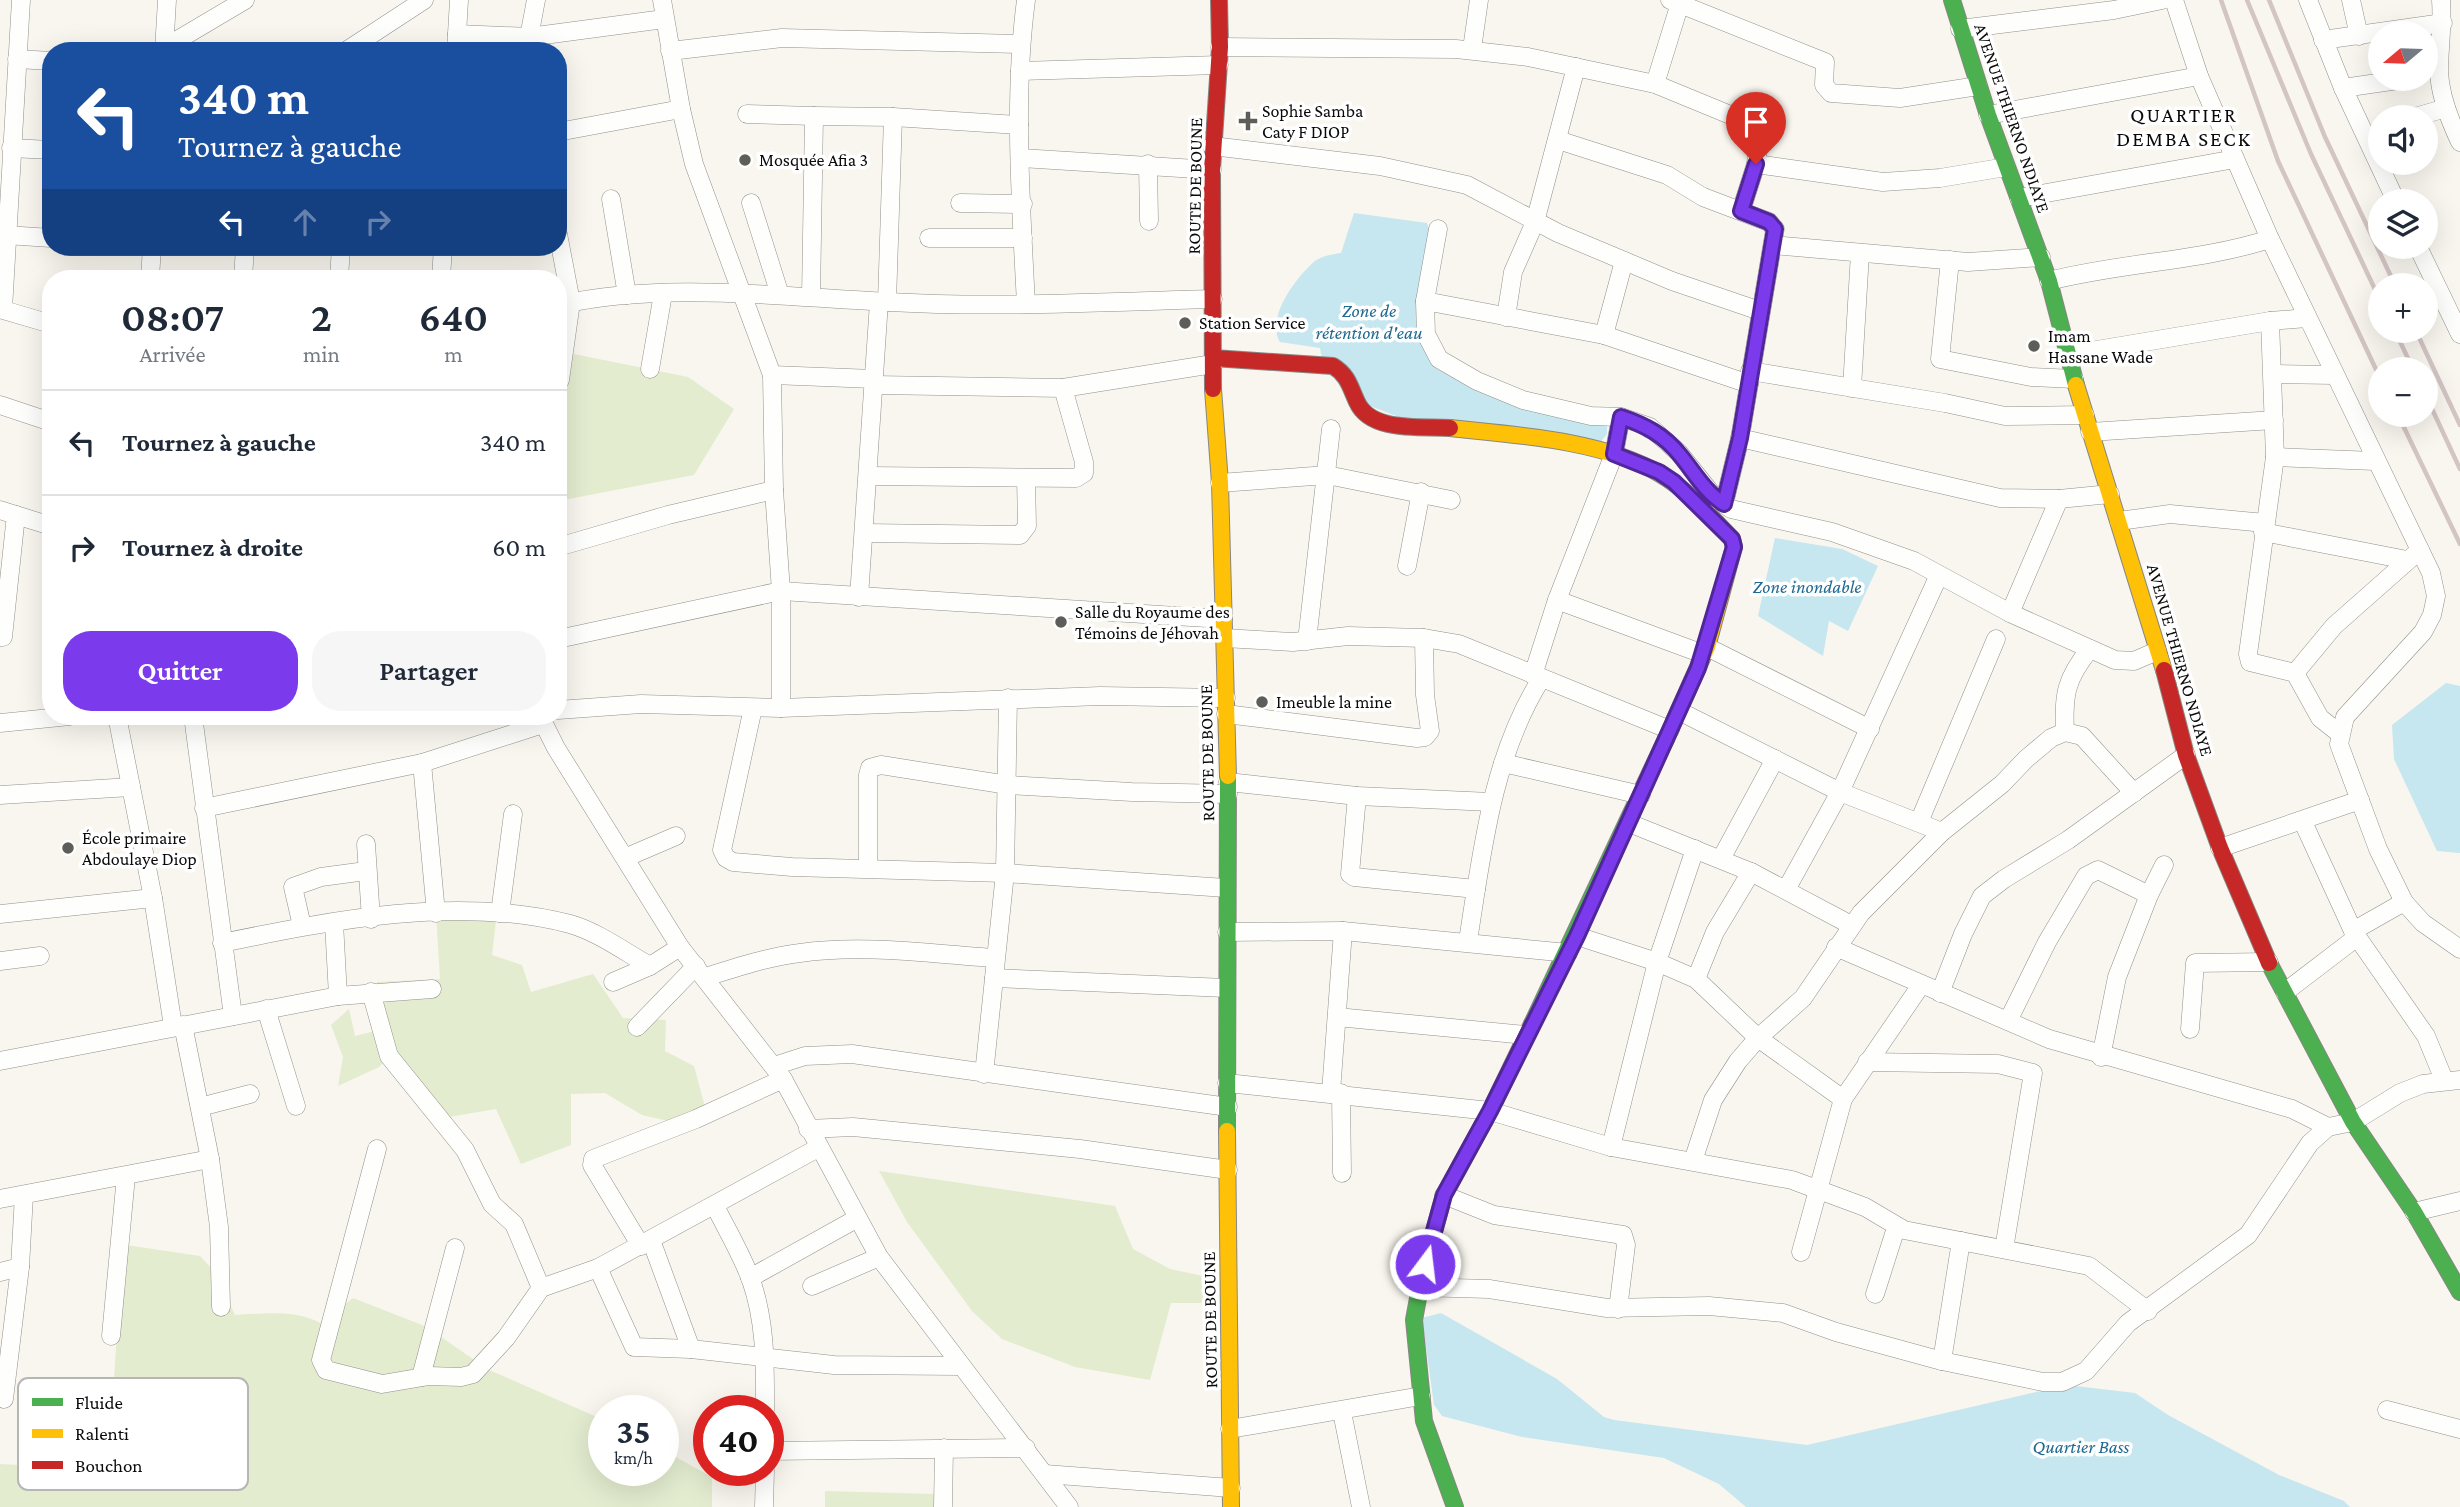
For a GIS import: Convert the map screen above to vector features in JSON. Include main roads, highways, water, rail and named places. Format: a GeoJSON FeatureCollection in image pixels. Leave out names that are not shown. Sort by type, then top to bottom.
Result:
{"type":"FeatureCollection","features":[{"type":"Feature","properties":{"kind":"water","name":"Zone de rétention d'eau"},"geometry":{"type":"Polygon","coordinates":[[[1354,213],[1427,223],[1431,235],[1429,357],[1437,369],[1458,379],[1607,423],[1607,434],[1599,444],[1440,433],[1347,397],[1322,359],[1320,348],[1280,342],[1276,332],[1277,321],[1285,298],[1315,261],[1341,253],[1354,213]]]}},
{"type":"Feature","properties":{"kind":"water","name":"Zone inondable"},"geometry":{"type":"Polygon","coordinates":[[[1775,538],[1842,549],[1878,566],[1848,631],[1829,621],[1823,656],[1758,616],[1775,538]]]}},
{"type":"Feature","properties":{"kind":"water"},"geometry":{"type":"Polygon","coordinates":[[[2446,683],[2460,686],[2460,853],[2437,851],[2394,759],[2392,725],[2446,683]]]}},
{"type":"Feature","properties":{"kind":"water","name":"Quartier Bass"},"geometry":{"type":"Polygon","coordinates":[[[1441,1313],[1557,1379],[1604,1417],[1614,1420],[1807,1445],[2067,1385],[2135,1393],[2168,1415],[2279,1475],[2344,1501],[2350,1507],[1746,1507],[1719,1484],[1664,1458],[1522,1437],[1442,1416],[1434,1405],[1422,1318],[1441,1313]]]}},
{"type":"Feature","properties":{"kind":"railway"},"geometry":{"type":"LineString","coordinates":[[2221,0],[2278,161],[2370,357]]}},
{"type":"Feature","properties":{"kind":"railway"},"geometry":{"type":"LineString","coordinates":[[2247,0],[2311,154],[2368,275]]}},
{"type":"Feature","properties":{"kind":"railway"},"geometry":{"type":"LineString","coordinates":[[2269,0],[2325,137],[2389,273]]}},
{"type":"Feature","properties":{"kind":"railway"},"geometry":{"type":"LineString","coordinates":[[2401,343],[2407,357]]}},
{"type":"Feature","properties":{"kind":"railway"},"geometry":{"type":"LineString","coordinates":[[2422,343],[2460,425]]}},
{"type":"Feature","properties":{"kind":"railway"},"geometry":{"type":"LineString","coordinates":[[2438,422],[2460,469]]}},
{"type":"Feature","properties":{"kind":"railway"},"geometry":{"type":"LineString","coordinates":[[2404,427],[2460,544]]}},
{"type":"Feature","properties":{"kind":"place","name":"Sophie Samba Caty F DIOP"},"geometry":{"type":"Point","coordinates":[1248,121]}},
{"type":"Feature","properties":{"kind":"place","name":"Mosquée Afia 3"},"geometry":{"type":"Point","coordinates":[745,160]}},
{"type":"Feature","properties":{"kind":"place","name":"Station Service"},"geometry":{"type":"Point","coordinates":[1185,323]}},
{"type":"Feature","properties":{"kind":"place","name":"Imam Hassane Wade"},"geometry":{"type":"Point","coordinates":[2034,346]}},
{"type":"Feature","properties":{"kind":"place","name":"Salle du Royaume des Témoins de Jéhovah"},"geometry":{"type":"Point","coordinates":[1061,622]}},
{"type":"Feature","properties":{"kind":"place","name":"Imeuble la mine"},"geometry":{"type":"Point","coordinates":[1262,702]}},
{"type":"Feature","properties":{"kind":"place","name":"École primaire Abdoulaye Diop"},"geometry":{"type":"Point","coordinates":[68,848]}},
{"type":"Feature","properties":{"kind":"district","name":"QUARTIER DEMBA SECK"},"geometry":{"type":"Point","coordinates":[2184,127]}}]}
